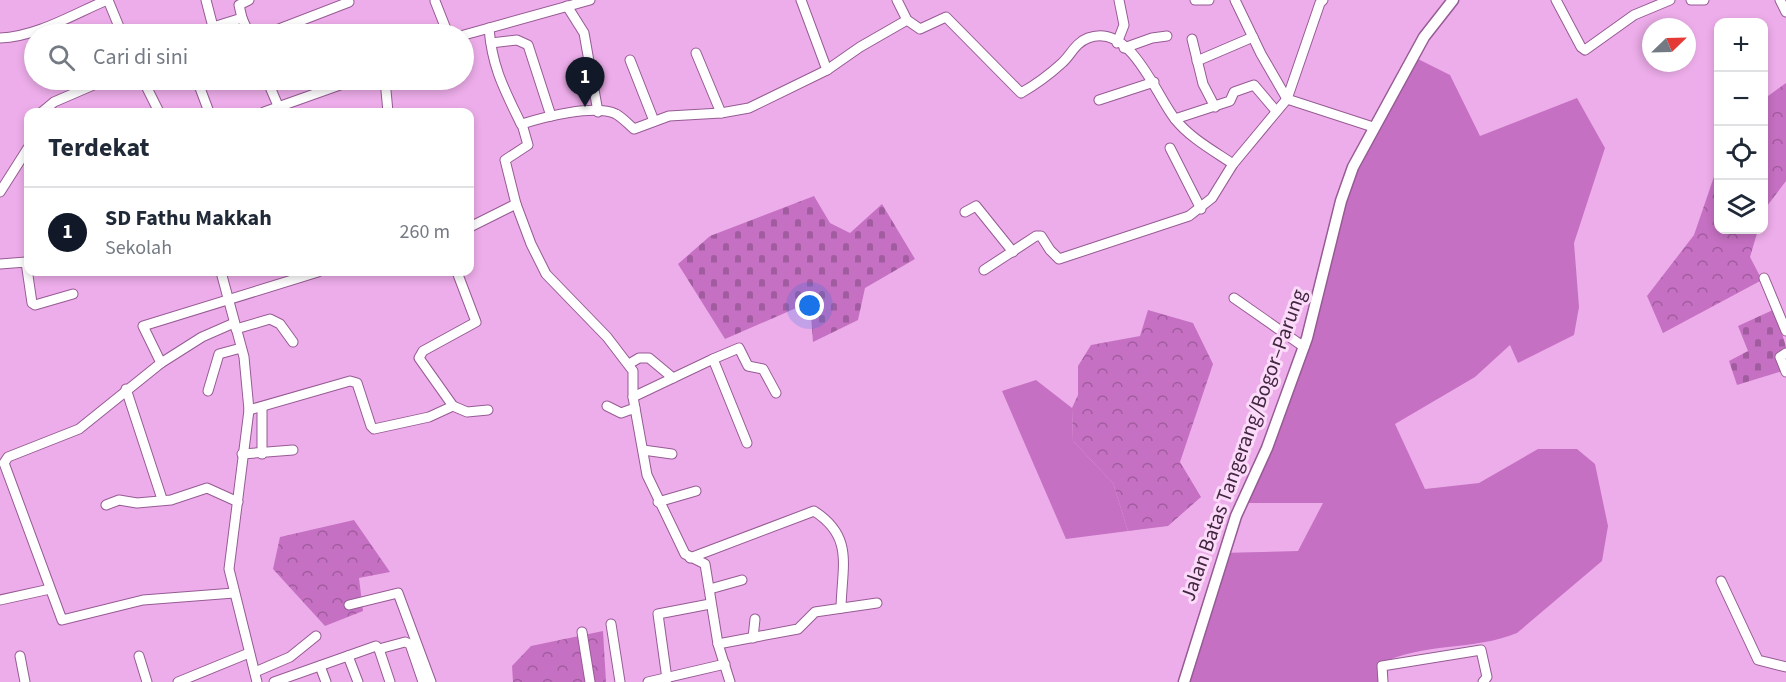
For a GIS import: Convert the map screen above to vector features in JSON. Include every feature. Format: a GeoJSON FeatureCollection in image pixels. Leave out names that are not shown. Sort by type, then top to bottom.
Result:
{"type":"FeatureCollection","features":[{"type":"Feature","properties":{"kind":"main road","name":"Jalan Batas Tangerang/Bogor–Parung"},"geometry":{"type":"LineString","coordinates":[[1184,682],[1236,516],[1267,448],[1304,347],[1341,201],[1373,127],[1424,38],[1453,0]]}},
{"type":"Feature","properties":{"kind":"street"},"geometry":{"type":"LineString","coordinates":[[49,24],[107,0],[118,24]]}},
{"type":"Feature","properties":{"kind":"street"},"geometry":{"type":"LineString","coordinates":[[206,0],[212,24]]}},
{"type":"Feature","properties":{"kind":"street"},"geometry":{"type":"LineString","coordinates":[[245,24],[239,5],[249,0]]}},
{"type":"Feature","properties":{"kind":"street"},"geometry":{"type":"LineString","coordinates":[[474,32],[556,4],[567,6],[590,0]]}},
{"type":"Feature","properties":{"kind":"street"},"geometry":{"type":"LineString","coordinates":[[801,0],[827,70]]}},
{"type":"Feature","properties":{"kind":"street"},"geometry":{"type":"LineString","coordinates":[[897,0],[907,20],[922,30],[946,17],[1021,93],[1064,62],[1076,46],[1086,39],[1104,37],[1121,45],[1154,82],[1175,119],[1204,145],[1233,164]]}},
{"type":"Feature","properties":{"kind":"street"},"geometry":{"type":"LineString","coordinates":[[1119,0],[1124,25],[1121,45]]}},
{"type":"Feature","properties":{"kind":"street"},"geometry":{"type":"LineString","coordinates":[[1195,0],[1209,0]]}},
{"type":"Feature","properties":{"kind":"street"},"geometry":{"type":"LineString","coordinates":[[1235,0],[1287,99],[1373,127]]}},
{"type":"Feature","properties":{"kind":"street"},"geometry":{"type":"LineString","coordinates":[[1556,0],[1581,47],[1585,50],[1634,15],[1670,0]]}},
{"type":"Feature","properties":{"kind":"street"},"geometry":{"type":"LineString","coordinates":[[1691,0],[1704,0]]}},
{"type":"Feature","properties":{"kind":"street"},"geometry":{"type":"LineString","coordinates":[[1779,0],[1786,12]]}},
{"type":"Feature","properties":{"kind":"street"},"geometry":{"type":"LineString","coordinates":[[435,1],[444,24]]}},
{"type":"Feature","properties":{"kind":"street"},"geometry":{"type":"LineString","coordinates":[[984,270],[1039,236],[1059,259],[1189,216],[1201,209],[1212,198],[1233,164],[1287,99],[1320,1]]}},
{"type":"Feature","properties":{"kind":"street"},"geometry":{"type":"LineString","coordinates":[[292,24],[349,2]]}},
{"type":"Feature","properties":{"kind":"street"},"geometry":{"type":"LineString","coordinates":[[567,6],[584,33],[598,112]]}},
{"type":"Feature","properties":{"kind":"street"},"geometry":{"type":"LineString","coordinates":[[223,24],[242,18]]}},
{"type":"Feature","properties":{"kind":"street"},"geometry":{"type":"LineString","coordinates":[[521,124],[551,116],[598,112],[617,115],[634,129],[683,114],[721,113],[759,103],[827,70],[860,47],[907,20]]}},
{"type":"Feature","properties":{"kind":"street"},"geometry":{"type":"LineString","coordinates":[[489,28],[497,77],[521,124],[528,145],[505,160],[516,204],[531,244],[546,274],[607,337],[629,364],[634,375],[633,397],[644,450],[645,469],[658,502],[681,548],[690,558],[705,564],[718,644],[730,682]]}},
{"type":"Feature","properties":{"kind":"street"},"geometry":{"type":"LineString","coordinates":[[0,38],[12,38],[24,34]]}},
{"type":"Feature","properties":{"kind":"street"},"geometry":{"type":"LineString","coordinates":[[1121,45],[1167,36]]}},
{"type":"Feature","properties":{"kind":"street"},"geometry":{"type":"LineString","coordinates":[[1197,61],[1253,37]]}},
{"type":"Feature","properties":{"kind":"street"},"geometry":{"type":"LineString","coordinates":[[1192,39],[1203,84],[1215,107]]}},
{"type":"Feature","properties":{"kind":"street"},"geometry":{"type":"LineString","coordinates":[[490,43],[517,40],[528,45],[551,116]]}},
{"type":"Feature","properties":{"kind":"street"},"geometry":{"type":"LineString","coordinates":[[696,53],[721,113]]}},
{"type":"Feature","properties":{"kind":"street"},"geometry":{"type":"LineString","coordinates":[[630,60],[654,121]]}},
{"type":"Feature","properties":{"kind":"street"},"geometry":{"type":"LineString","coordinates":[[1099,100],[1154,82]]}},
{"type":"Feature","properties":{"kind":"street"},"geometry":{"type":"LineString","coordinates":[[1175,119],[1232,100],[1235,92],[1254,85],[1276,111]]}},
{"type":"Feature","properties":{"kind":"street"},"geometry":{"type":"LineString","coordinates":[[47,108],[54,102],[82,90]]}},
{"type":"Feature","properties":{"kind":"street"},"geometry":{"type":"LineString","coordinates":[[148,90],[157,108]]}},
{"type":"Feature","properties":{"kind":"street"},"geometry":{"type":"LineString","coordinates":[[201,90],[208,108]]}},
{"type":"Feature","properties":{"kind":"street"},"geometry":{"type":"LineString","coordinates":[[271,90],[279,108],[327,90]]}},
{"type":"Feature","properties":{"kind":"street"},"geometry":{"type":"LineString","coordinates":[[386,90],[387,108]]}},
{"type":"Feature","properties":{"kind":"street"},"geometry":{"type":"LineString","coordinates":[[1170,148],[1201,209]]}},
{"type":"Feature","properties":{"kind":"street"},"geometry":{"type":"LineString","coordinates":[[0,192],[24,157]]}},
{"type":"Feature","properties":{"kind":"street"},"geometry":{"type":"LineString","coordinates":[[474,226],[516,204]]}},
{"type":"Feature","properties":{"kind":"street"},"geometry":{"type":"LineString","coordinates":[[965,212],[976,206],[1013,252]]}},
{"type":"Feature","properties":{"kind":"street"},"geometry":{"type":"LineString","coordinates":[[0,264],[24,262]]}},
{"type":"Feature","properties":{"kind":"street"},"geometry":{"type":"LineString","coordinates":[[28,276],[32,303],[35,305],[73,294]]}},
{"type":"Feature","properties":{"kind":"street"},"geometry":{"type":"LineString","coordinates":[[222,276],[247,376],[249,410],[229,569],[257,682]]}},
{"type":"Feature","properties":{"kind":"street"},"geometry":{"type":"LineString","coordinates":[[161,363],[143,326],[306,276]]}},
{"type":"Feature","properties":{"kind":"street"},"geometry":{"type":"LineString","coordinates":[[459,276],[476,322],[425,350],[420,358],[453,406],[467,412],[488,410]]}},
{"type":"Feature","properties":{"kind":"street"},"geometry":{"type":"LineString","coordinates":[[1764,278],[1786,331]]}},
{"type":"Feature","properties":{"kind":"street"},"geometry":{"type":"LineString","coordinates":[[1234,298],[1304,347]]}},
{"type":"Feature","properties":{"kind":"street"},"geometry":{"type":"LineString","coordinates":[[234,593],[143,600],[64,621],[4,463],[9,457],[79,429],[126,389],[202,337],[235,326],[270,319],[280,324],[293,342]]}},
{"type":"Feature","properties":{"kind":"street"},"geometry":{"type":"LineString","coordinates":[[208,391],[219,354],[241,348]]}},
{"type":"Feature","properties":{"kind":"street"},"geometry":{"type":"LineString","coordinates":[[633,397],[739,348],[749,368],[763,369],[776,393]]}},
{"type":"Feature","properties":{"kind":"street"},"geometry":{"type":"LineString","coordinates":[[1786,353],[1780,357],[1786,372]]}},
{"type":"Feature","properties":{"kind":"street"},"geometry":{"type":"LineString","coordinates":[[629,364],[649,357],[673,378]]}},
{"type":"Feature","properties":{"kind":"street"},"geometry":{"type":"LineString","coordinates":[[712,359],[747,443]]}},
{"type":"Feature","properties":{"kind":"street"},"geometry":{"type":"LineString","coordinates":[[249,410],[351,381],[357,383],[374,429],[429,417],[453,406]]}},
{"type":"Feature","properties":{"kind":"street"},"geometry":{"type":"LineString","coordinates":[[126,389],[162,499]]}},
{"type":"Feature","properties":{"kind":"street"},"geometry":{"type":"LineString","coordinates":[[607,406],[621,413],[635,408]]}},
{"type":"Feature","properties":{"kind":"street"},"geometry":{"type":"LineString","coordinates":[[262,407],[262,454]]}},
{"type":"Feature","properties":{"kind":"street"},"geometry":{"type":"LineString","coordinates":[[242,454],[292,450]]}},
{"type":"Feature","properties":{"kind":"street"},"geometry":{"type":"LineString","coordinates":[[644,450],[672,454]]}},
{"type":"Feature","properties":{"kind":"street"},"geometry":{"type":"LineString","coordinates":[[106,504],[118,500],[137,503],[171,500],[207,488],[238,502]]}},
{"type":"Feature","properties":{"kind":"street"},"geometry":{"type":"LineString","coordinates":[[658,502],[696,491]]}},
{"type":"Feature","properties":{"kind":"street"},"geometry":{"type":"LineString","coordinates":[[690,558],[809,510],[814,511],[831,524],[842,539],[841,608]]}},
{"type":"Feature","properties":{"kind":"street"},"geometry":{"type":"LineString","coordinates":[[710,589],[742,580]]}},
{"type":"Feature","properties":{"kind":"street"},"geometry":{"type":"LineString","coordinates":[[1721,581],[1758,660],[1786,667]]}},
{"type":"Feature","properties":{"kind":"street"},"geometry":{"type":"LineString","coordinates":[[0,600],[50,589]]}},
{"type":"Feature","properties":{"kind":"street"},"geometry":{"type":"LineString","coordinates":[[349,605],[398,593],[431,682]]}},
{"type":"Feature","properties":{"kind":"street"},"geometry":{"type":"LineString","coordinates":[[718,644],[798,629],[812,613],[877,603]]}},
{"type":"Feature","properties":{"kind":"street"},"geometry":{"type":"LineString","coordinates":[[667,679],[658,614],[710,604]]}},
{"type":"Feature","properties":{"kind":"street"},"geometry":{"type":"LineString","coordinates":[[753,638],[755,619]]}},
{"type":"Feature","properties":{"kind":"street"},"geometry":{"type":"LineString","coordinates":[[611,624],[620,682]]}},
{"type":"Feature","properties":{"kind":"street"},"geometry":{"type":"LineString","coordinates":[[582,632],[590,682]]}},
{"type":"Feature","properties":{"kind":"street"},"geometry":{"type":"LineString","coordinates":[[255,672],[290,657],[316,636]]}},
{"type":"Feature","properties":{"kind":"street"},"geometry":{"type":"LineString","coordinates":[[274,682],[293,679],[320,666],[376,646],[379,649],[405,642],[410,644],[423,682]]}},
{"type":"Feature","properties":{"kind":"street"},"geometry":{"type":"LineString","coordinates":[[379,649],[390,682]]}},
{"type":"Feature","properties":{"kind":"street"},"geometry":{"type":"LineString","coordinates":[[1383,682],[1382,666],[1481,650],[1487,677],[1483,682]]}},
{"type":"Feature","properties":{"kind":"street"},"geometry":{"type":"LineString","coordinates":[[178,682],[249,653]]}},
{"type":"Feature","properties":{"kind":"street"},"geometry":{"type":"LineString","coordinates":[[20,656],[25,682]]}},
{"type":"Feature","properties":{"kind":"street"},"geometry":{"type":"LineString","coordinates":[[139,656],[147,682]]}},
{"type":"Feature","properties":{"kind":"street"},"geometry":{"type":"LineString","coordinates":[[348,656],[358,682]]}},
{"type":"Feature","properties":{"kind":"street"},"geometry":{"type":"LineString","coordinates":[[648,682],[667,679],[677,673],[725,664]]}},
{"type":"Feature","properties":{"kind":"street"},"geometry":{"type":"LineString","coordinates":[[320,666],[326,682]]}},
{"type":"Feature","properties":{"kind":"green space"},"geometry":{"type":"Polygon","coordinates":[[[1412,56],[1450,75],[1480,136],[1577,98],[1605,148],[1574,243],[1579,307],[1574,335],[1518,363],[1510,345],[1475,377],[1395,424],[1425,489],[1479,483],[1538,449],[1577,449],[1595,464],[1608,526],[1602,561],[1517,633],[1500,639],[1431,649],[1397,657],[1381,664],[1383,682],[1180,682],[1220,553],[1298,551],[1323,503],[1245,503],[1317,306],[1352,166],[1412,56]]]}},
{"type":"Feature","properties":{"kind":"green space"},"geometry":{"type":"Polygon","coordinates":[[[1786,83],[1786,181],[1768,205],[1768,126],[1768,96],[1786,83]]]}},
{"type":"Feature","properties":{"kind":"green space"},"geometry":{"type":"Polygon","coordinates":[[[1714,177],[1714,234],[1757,234],[1750,257],[1762,280],[1663,333],[1647,296],[1694,235],[1714,177]]]}},
{"type":"Feature","properties":{"kind":"green space"},"geometry":{"type":"Polygon","coordinates":[[[814,196],[830,223],[850,233],[882,204],[915,259],[865,288],[858,320],[813,342],[810,302],[725,339],[678,264],[710,236],[814,196]]]}},
{"type":"Feature","properties":{"kind":"green space"},"geometry":{"type":"Polygon","coordinates":[[[1775,309],[1786,347],[1786,370],[1737,385],[1729,361],[1748,351],[1738,326],[1775,309]]]}},
{"type":"Feature","properties":{"kind":"green space"},"geometry":{"type":"Polygon","coordinates":[[[1148,310],[1193,323],[1213,364],[1180,462],[1201,497],[1168,526],[1128,531],[1113,483],[1073,441],[1072,408],[1078,395],[1078,366],[1091,345],[1140,336],[1148,310]]]}},
{"type":"Feature","properties":{"kind":"green space"},"geometry":{"type":"Polygon","coordinates":[[[1036,380],[1072,408],[1073,441],[1113,483],[1128,531],[1066,539],[1002,391],[1036,380]]]}},
{"type":"Feature","properties":{"kind":"green space"},"geometry":{"type":"Polygon","coordinates":[[[354,520],[390,572],[359,578],[363,611],[325,626],[273,569],[280,537],[354,520]]]}},
{"type":"Feature","properties":{"kind":"green space"},"geometry":{"type":"Polygon","coordinates":[[[603,631],[606,682],[513,682],[512,666],[531,646],[603,631]]]}},
{"type":"Feature","properties":{"kind":"place","name":"SD Fathu Makkah"},"geometry":{"type":"Point","coordinates":[585,107]}}]}
